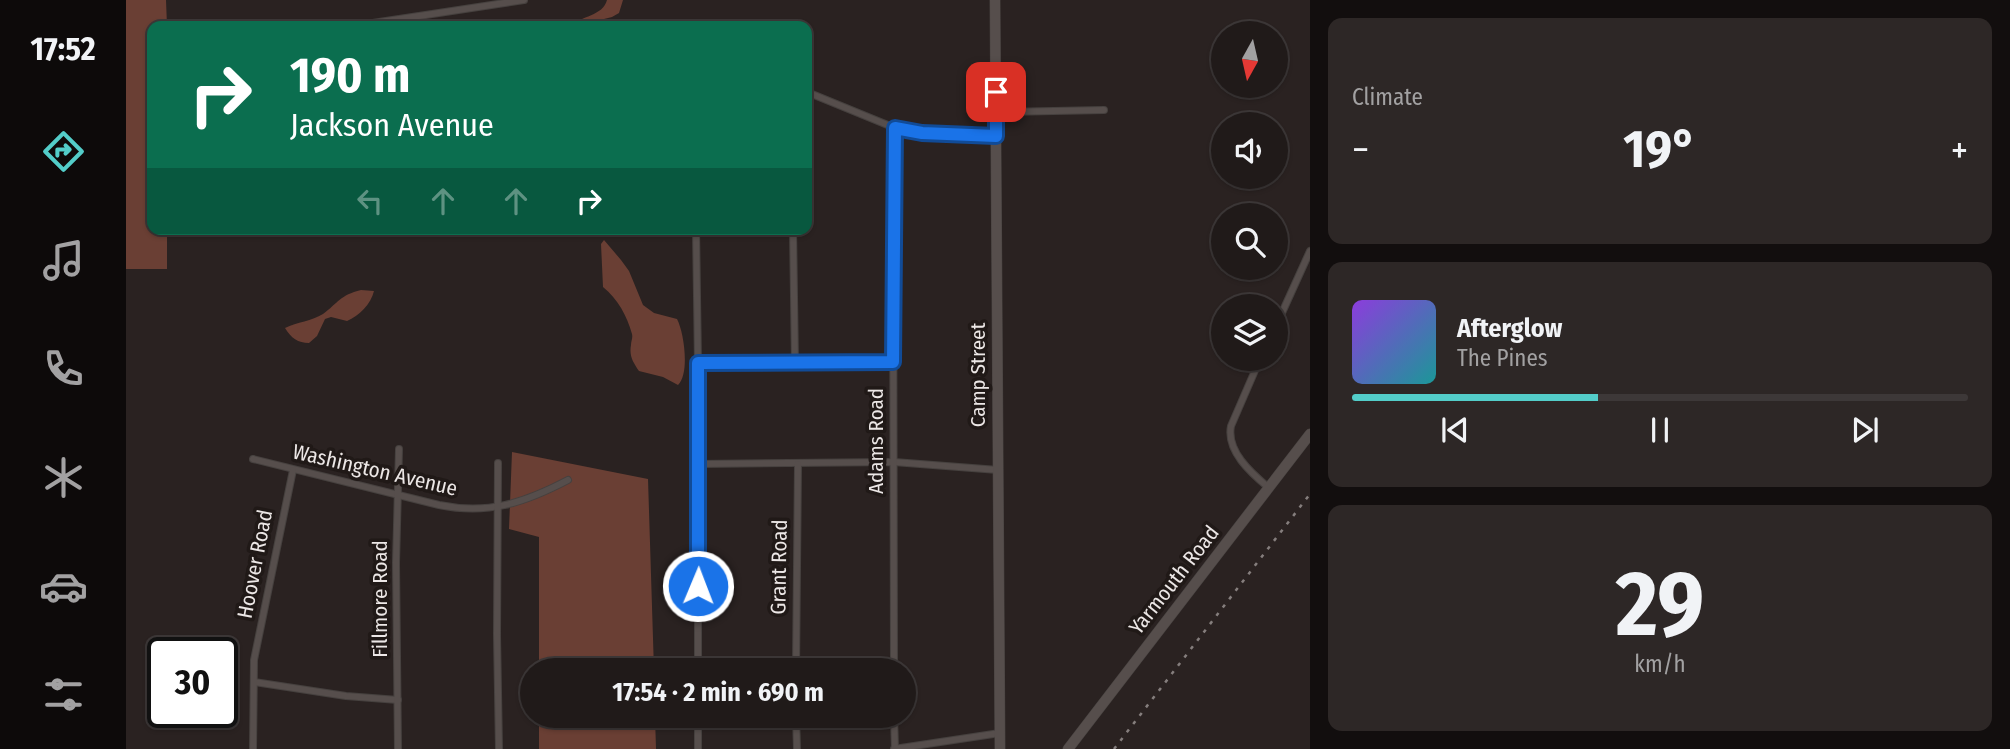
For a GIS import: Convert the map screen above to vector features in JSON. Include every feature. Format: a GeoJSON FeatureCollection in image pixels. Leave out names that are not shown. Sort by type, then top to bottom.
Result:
{"type":"FeatureCollection","features":[{"type":"Feature","properties":{"kind":"main road","name":"Camp Street"},"geometry":{"type":"LineString","coordinates":[[995,0],[1000,749]]}},
{"type":"Feature","properties":{"kind":"main road","name":"Yarmouth Road"},"geometry":{"type":"LineString","coordinates":[[1068,749],[1310,434]]}},
{"type":"Feature","properties":{"kind":"street"},"geometry":{"type":"LineString","coordinates":[[385,21],[524,0]]}},
{"type":"Feature","properties":{"kind":"street"},"geometry":{"type":"LineString","coordinates":[[812,94],[895,128],[922,133],[996,136]]}},
{"type":"Feature","properties":{"kind":"street"},"geometry":{"type":"LineString","coordinates":[[996,112],[1104,110]]}},
{"type":"Feature","properties":{"kind":"street","name":"Adams Road"},"geometry":{"type":"LineString","coordinates":[[894,658],[895,128]]}},
{"type":"Feature","properties":{"kind":"street"},"geometry":{"type":"LineString","coordinates":[[696,235],[698,658]]}},
{"type":"Feature","properties":{"kind":"street"},"geometry":{"type":"LineString","coordinates":[[793,235],[795,364]]}},
{"type":"Feature","properties":{"kind":"street"},"geometry":{"type":"LineString","coordinates":[[1288,300],[1310,251]]}},
{"type":"Feature","properties":{"kind":"street"},"geometry":{"type":"LineString","coordinates":[[698,363],[893,362]]}},
{"type":"Feature","properties":{"kind":"street"},"geometry":{"type":"LineString","coordinates":[[1256,371],[1229,435],[1230,443],[1236,452],[1254,475],[1269,488]]}},
{"type":"Feature","properties":{"kind":"street","name":"Fillmore Road"},"geometry":{"type":"LineString","coordinates":[[398,749],[396,563],[399,449]]}},
{"type":"Feature","properties":{"kind":"street","name":"Washington Avenue"},"geometry":{"type":"LineString","coordinates":[[253,459],[449,507],[471,509],[497,507],[538,496],[568,480]]}},
{"type":"Feature","properties":{"kind":"street"},"geometry":{"type":"LineString","coordinates":[[698,464],[894,462],[998,470]]}},
{"type":"Feature","properties":{"kind":"street"},"geometry":{"type":"LineString","coordinates":[[498,463],[499,749]]}},
{"type":"Feature","properties":{"kind":"street","name":"Grant Road"},"geometry":{"type":"LineString","coordinates":[[796,658],[798,464]]}},
{"type":"Feature","properties":{"kind":"street","name":"Hoover Road"},"geometry":{"type":"LineString","coordinates":[[253,749],[258,640],[293,470]]}},
{"type":"Feature","properties":{"kind":"street"},"geometry":{"type":"LineString","coordinates":[[254,682],[346,696],[398,700]]}},
{"type":"Feature","properties":{"kind":"street"},"geometry":{"type":"LineString","coordinates":[[698,728],[698,749]]}},
{"type":"Feature","properties":{"kind":"street"},"geometry":{"type":"LineString","coordinates":[[796,728],[797,749]]}},
{"type":"Feature","properties":{"kind":"street"},"geometry":{"type":"LineString","coordinates":[[894,728],[895,749],[1000,733]]}},
{"type":"Feature","properties":{"kind":"shaded area"},"geometry":{"type":"Polygon","coordinates":[[[126,0],[166,0],[167,21],[147,21],[147,235],[167,235],[167,269],[126,269],[126,0]]]}},
{"type":"Feature","properties":{"kind":"shaded area"},"geometry":{"type":"Polygon","coordinates":[[[607,0],[623,0],[619,13],[612,17],[598,21],[579,21],[596,13],[607,0]]]}},
{"type":"Feature","properties":{"kind":"shaded area"},"geometry":{"type":"Polygon","coordinates":[[[604,240],[629,271],[643,305],[654,313],[677,319],[684,343],[685,363],[682,380],[678,385],[663,377],[639,371],[633,362],[632,335],[627,321],[617,302],[603,287],[601,244],[604,240]]]}},
{"type":"Feature","properties":{"kind":"shaded area"},"geometry":{"type":"Polygon","coordinates":[[[361,290],[374,291],[364,309],[347,321],[331,317],[325,319],[317,336],[309,343],[295,339],[285,328],[323,314],[344,297],[361,290]]]}},
{"type":"Feature","properties":{"kind":"shaded area"},"geometry":{"type":"Polygon","coordinates":[[[512,452],[648,479],[654,658],[539,658],[539,537],[509,529],[512,452]]]}},
{"type":"Feature","properties":{"kind":"shaded area"},"geometry":{"type":"Polygon","coordinates":[[[539,728],[655,728],[656,749],[539,749],[539,728]]]}},
{"type":"Feature","properties":{"kind":"railway"},"geometry":{"type":"LineString","coordinates":[[1114,749],[1310,494]]}},
{"type":"Feature","properties":{"kind":"route"},"geometry":{"type":"LineString","coordinates":[[698,586],[698,363],[893,362],[895,128],[944,135],[996,136],[996,92]]}}]}
